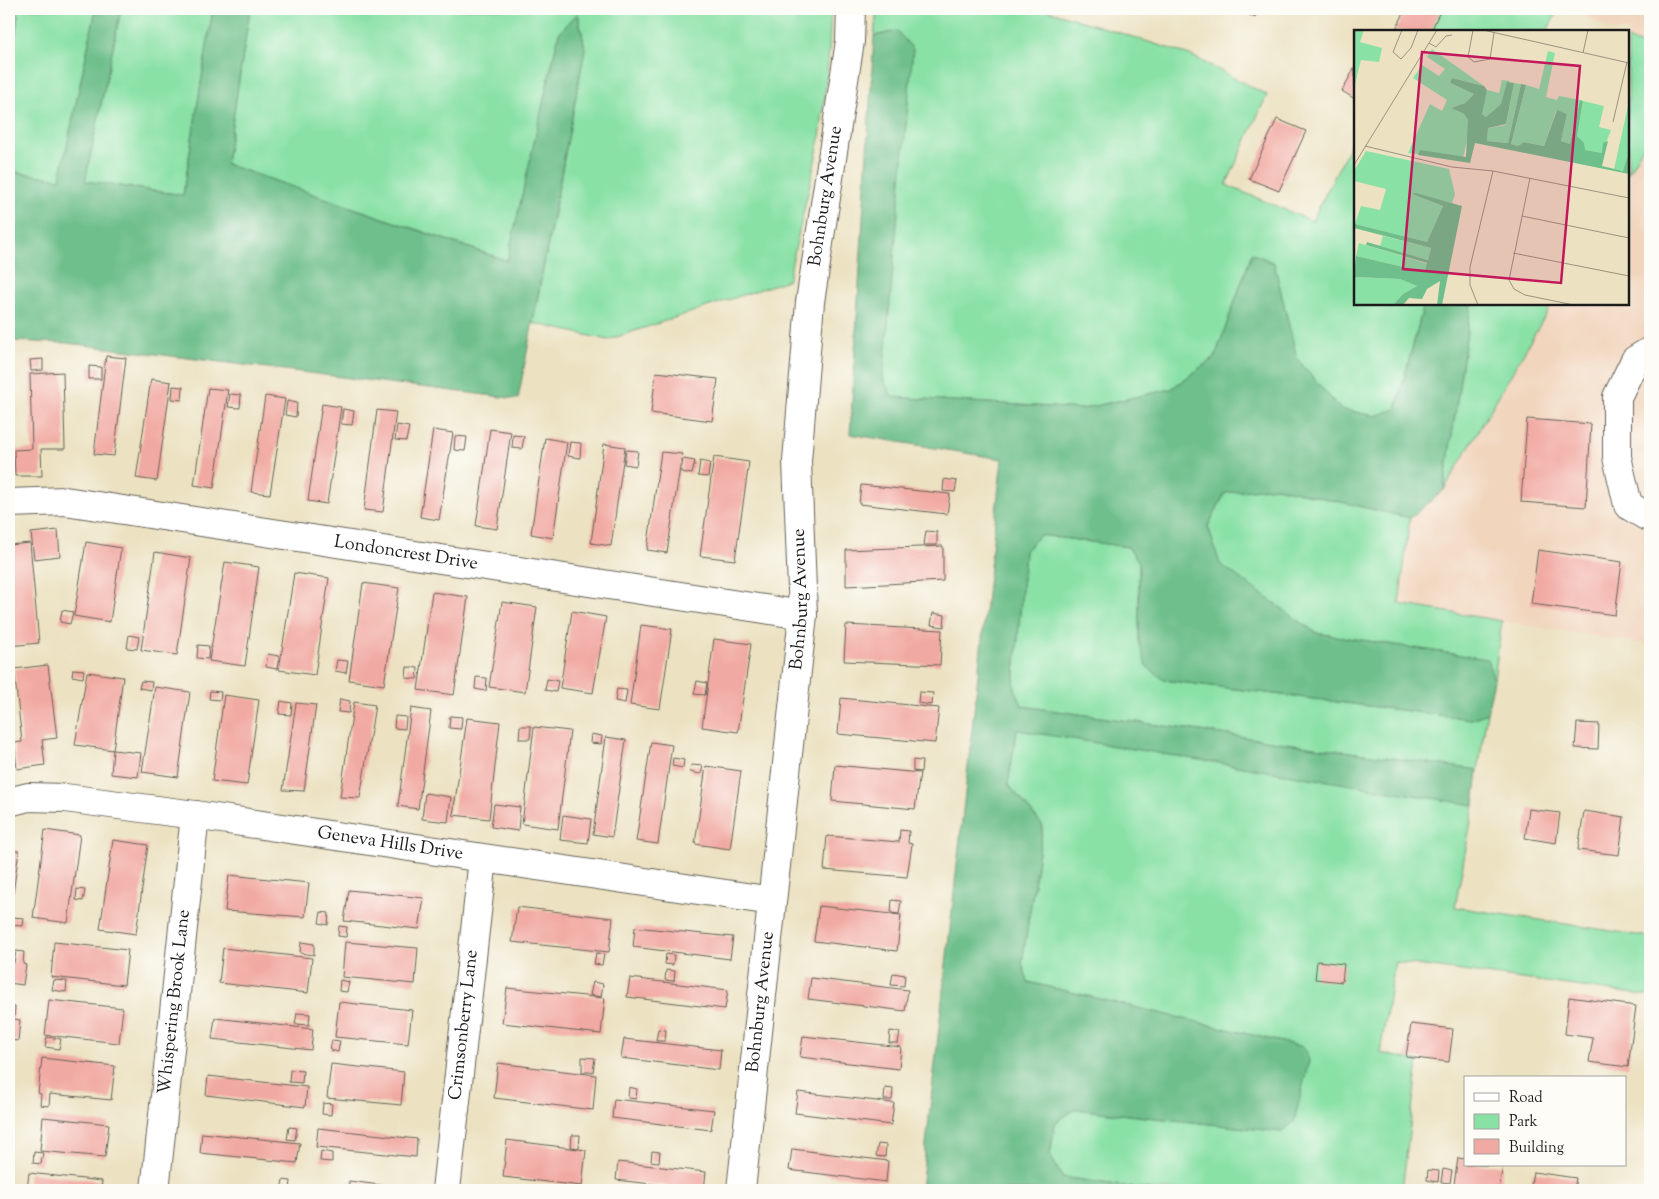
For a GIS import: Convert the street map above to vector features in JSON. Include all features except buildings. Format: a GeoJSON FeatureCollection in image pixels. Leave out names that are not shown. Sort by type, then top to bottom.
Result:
{"type":"FeatureCollection","features":[{"type":"Feature","properties":{"kind":"street","name":"Bohnburg Avenue"},"geometry":{"type":"LineString","coordinates":[[741,1190],[803,615],[798,462],[810,302],[850,41],[852,9]]}},
{"type":"Feature","properties":{"kind":"street"},"geometry":{"type":"LineString","coordinates":[[1650,351],[1635,360],[1617,397],[1618,457],[1628,505],[1646,516],[1650,516]]}},
{"type":"Feature","properties":{"kind":"street","name":"Londoncrest Drive"},"geometry":{"type":"LineString","coordinates":[[9,503],[65,501],[803,615]]}},
{"type":"Feature","properties":{"kind":"street","name":"Geneva Hills Drive"},"geometry":{"type":"LineString","coordinates":[[9,802],[28,797],[65,798],[195,815],[772,901]]}},
{"type":"Feature","properties":{"kind":"street","name":"Whispering Brook Lane"},"geometry":{"type":"LineString","coordinates":[[155,1190],[195,815]]}},
{"type":"Feature","properties":{"kind":"street","name":"Crimsonberry Lane"},"geometry":{"type":"LineString","coordinates":[[446,1190],[483,859]]}},
{"type":"Feature","properties":{"kind":"shaded area"},"geometry":{"type":"Polygon","coordinates":[[[1572,9],[1650,9],[1650,49],[1629,39],[1629,30],[1611,30],[1572,9]]]}},
{"type":"Feature","properties":{"kind":"shaded area"},"geometry":{"type":"Polygon","coordinates":[[[1650,135],[1650,645],[1399,605],[1410,518],[1444,490],[1551,305],[1629,305],[1629,171],[1650,135]]]}},
{"type":"Feature","properties":{"kind":"green space"},"geometry":{"type":"Polygon","coordinates":[[[9,9],[19,9],[9,79],[9,9]]]}},
{"type":"Feature","properties":{"kind":"green space"},"geometry":{"type":"Polygon","coordinates":[[[19,9],[96,9],[60,179],[9,171],[9,79],[19,9]]]}},
{"type":"Feature","properties":{"kind":"green space"},"geometry":{"type":"Polygon","coordinates":[[[96,9],[121,9],[85,181],[183,195],[213,9],[250,9],[226,164],[507,261],[559,33],[578,13],[585,49],[518,399],[67,343],[9,341],[9,171],[60,179],[96,9]]]}},
{"type":"Feature","properties":{"kind":"green space"},"geometry":{"type":"Polygon","coordinates":[[[121,9],[213,9],[183,195],[85,181],[121,9]]]}},
{"type":"Feature","properties":{"kind":"green space"},"geometry":{"type":"Polygon","coordinates":[[[250,9],[831,9],[829,52],[820,139],[788,280],[608,340],[533,323],[585,49],[578,13],[559,33],[508,261],[226,164],[250,9]]]}},
{"type":"Feature","properties":{"kind":"green space"},"geometry":{"type":"Polygon","coordinates":[[[877,9],[1044,9],[1190,55],[1267,95],[1226,185],[1312,221],[1354,137],[1354,305],[1424,305],[1396,409],[1375,416],[1340,409],[1297,359],[1274,263],[1252,253],[1215,357],[1171,389],[1082,409],[891,397],[883,379],[897,31],[874,36],[877,9]]]}},
{"type":"Feature","properties":{"kind":"green space"},"geometry":{"type":"Polygon","coordinates":[[[1419,9],[1559,9],[1548,30],[1408,30],[1419,9]]]}},
{"type":"Feature","properties":{"kind":"green space"},"geometry":{"type":"Polygon","coordinates":[[[897,31],[913,49],[883,379],[892,397],[1082,409],[1171,389],[1215,357],[1252,253],[1274,263],[1297,359],[1340,409],[1375,416],[1396,409],[1424,305],[1471,305],[1444,490],[1410,518],[1276,487],[1225,493],[1208,526],[1220,564],[1316,633],[1487,659],[1494,680],[1487,713],[1471,719],[1164,680],[1146,666],[1139,641],[1139,562],[1128,547],[1040,535],[1025,551],[1014,686],[1022,706],[1478,770],[1474,805],[1017,730],[1008,784],[1043,826],[1022,963],[1028,982],[1303,1047],[1309,1061],[1294,1122],[1282,1132],[1075,1109],[1055,1123],[1050,1155],[1062,1177],[1152,1190],[921,1190],[1002,459],[850,434],[874,36],[897,31]]]}},
{"type":"Feature","properties":{"kind":"green space"},"geometry":{"type":"Polygon","coordinates":[[[1629,39],[1650,49],[1650,135],[1629,171],[1629,39]]]}},
{"type":"Feature","properties":{"kind":"green space"},"geometry":{"type":"Polygon","coordinates":[[[1471,305],[1551,305],[1444,490],[1471,305]]]}},
{"type":"Feature","properties":{"kind":"green space"},"geometry":{"type":"Polygon","coordinates":[[[1276,487],[1410,518],[1399,604],[1502,621],[1494,680],[1486,659],[1316,633],[1219,564],[1208,526],[1225,493],[1276,487]]]}},
{"type":"Feature","properties":{"kind":"green space"},"geometry":{"type":"Polygon","coordinates":[[[1040,535],[1128,547],[1139,562],[1139,641],[1164,680],[1471,719],[1487,713],[1478,770],[1022,706],[1014,686],[1025,551],[1040,535]]]}},
{"type":"Feature","properties":{"kind":"green space"},"geometry":{"type":"Polygon","coordinates":[[[1017,729],[1474,805],[1455,907],[1650,937],[1650,996],[1395,962],[1380,1053],[1418,1061],[1402,1190],[1152,1190],[1062,1177],[1050,1155],[1055,1123],[1075,1109],[1282,1132],[1309,1061],[1303,1047],[1028,982],[1022,963],[1043,826],[1008,784],[1017,729]]]}}]}
